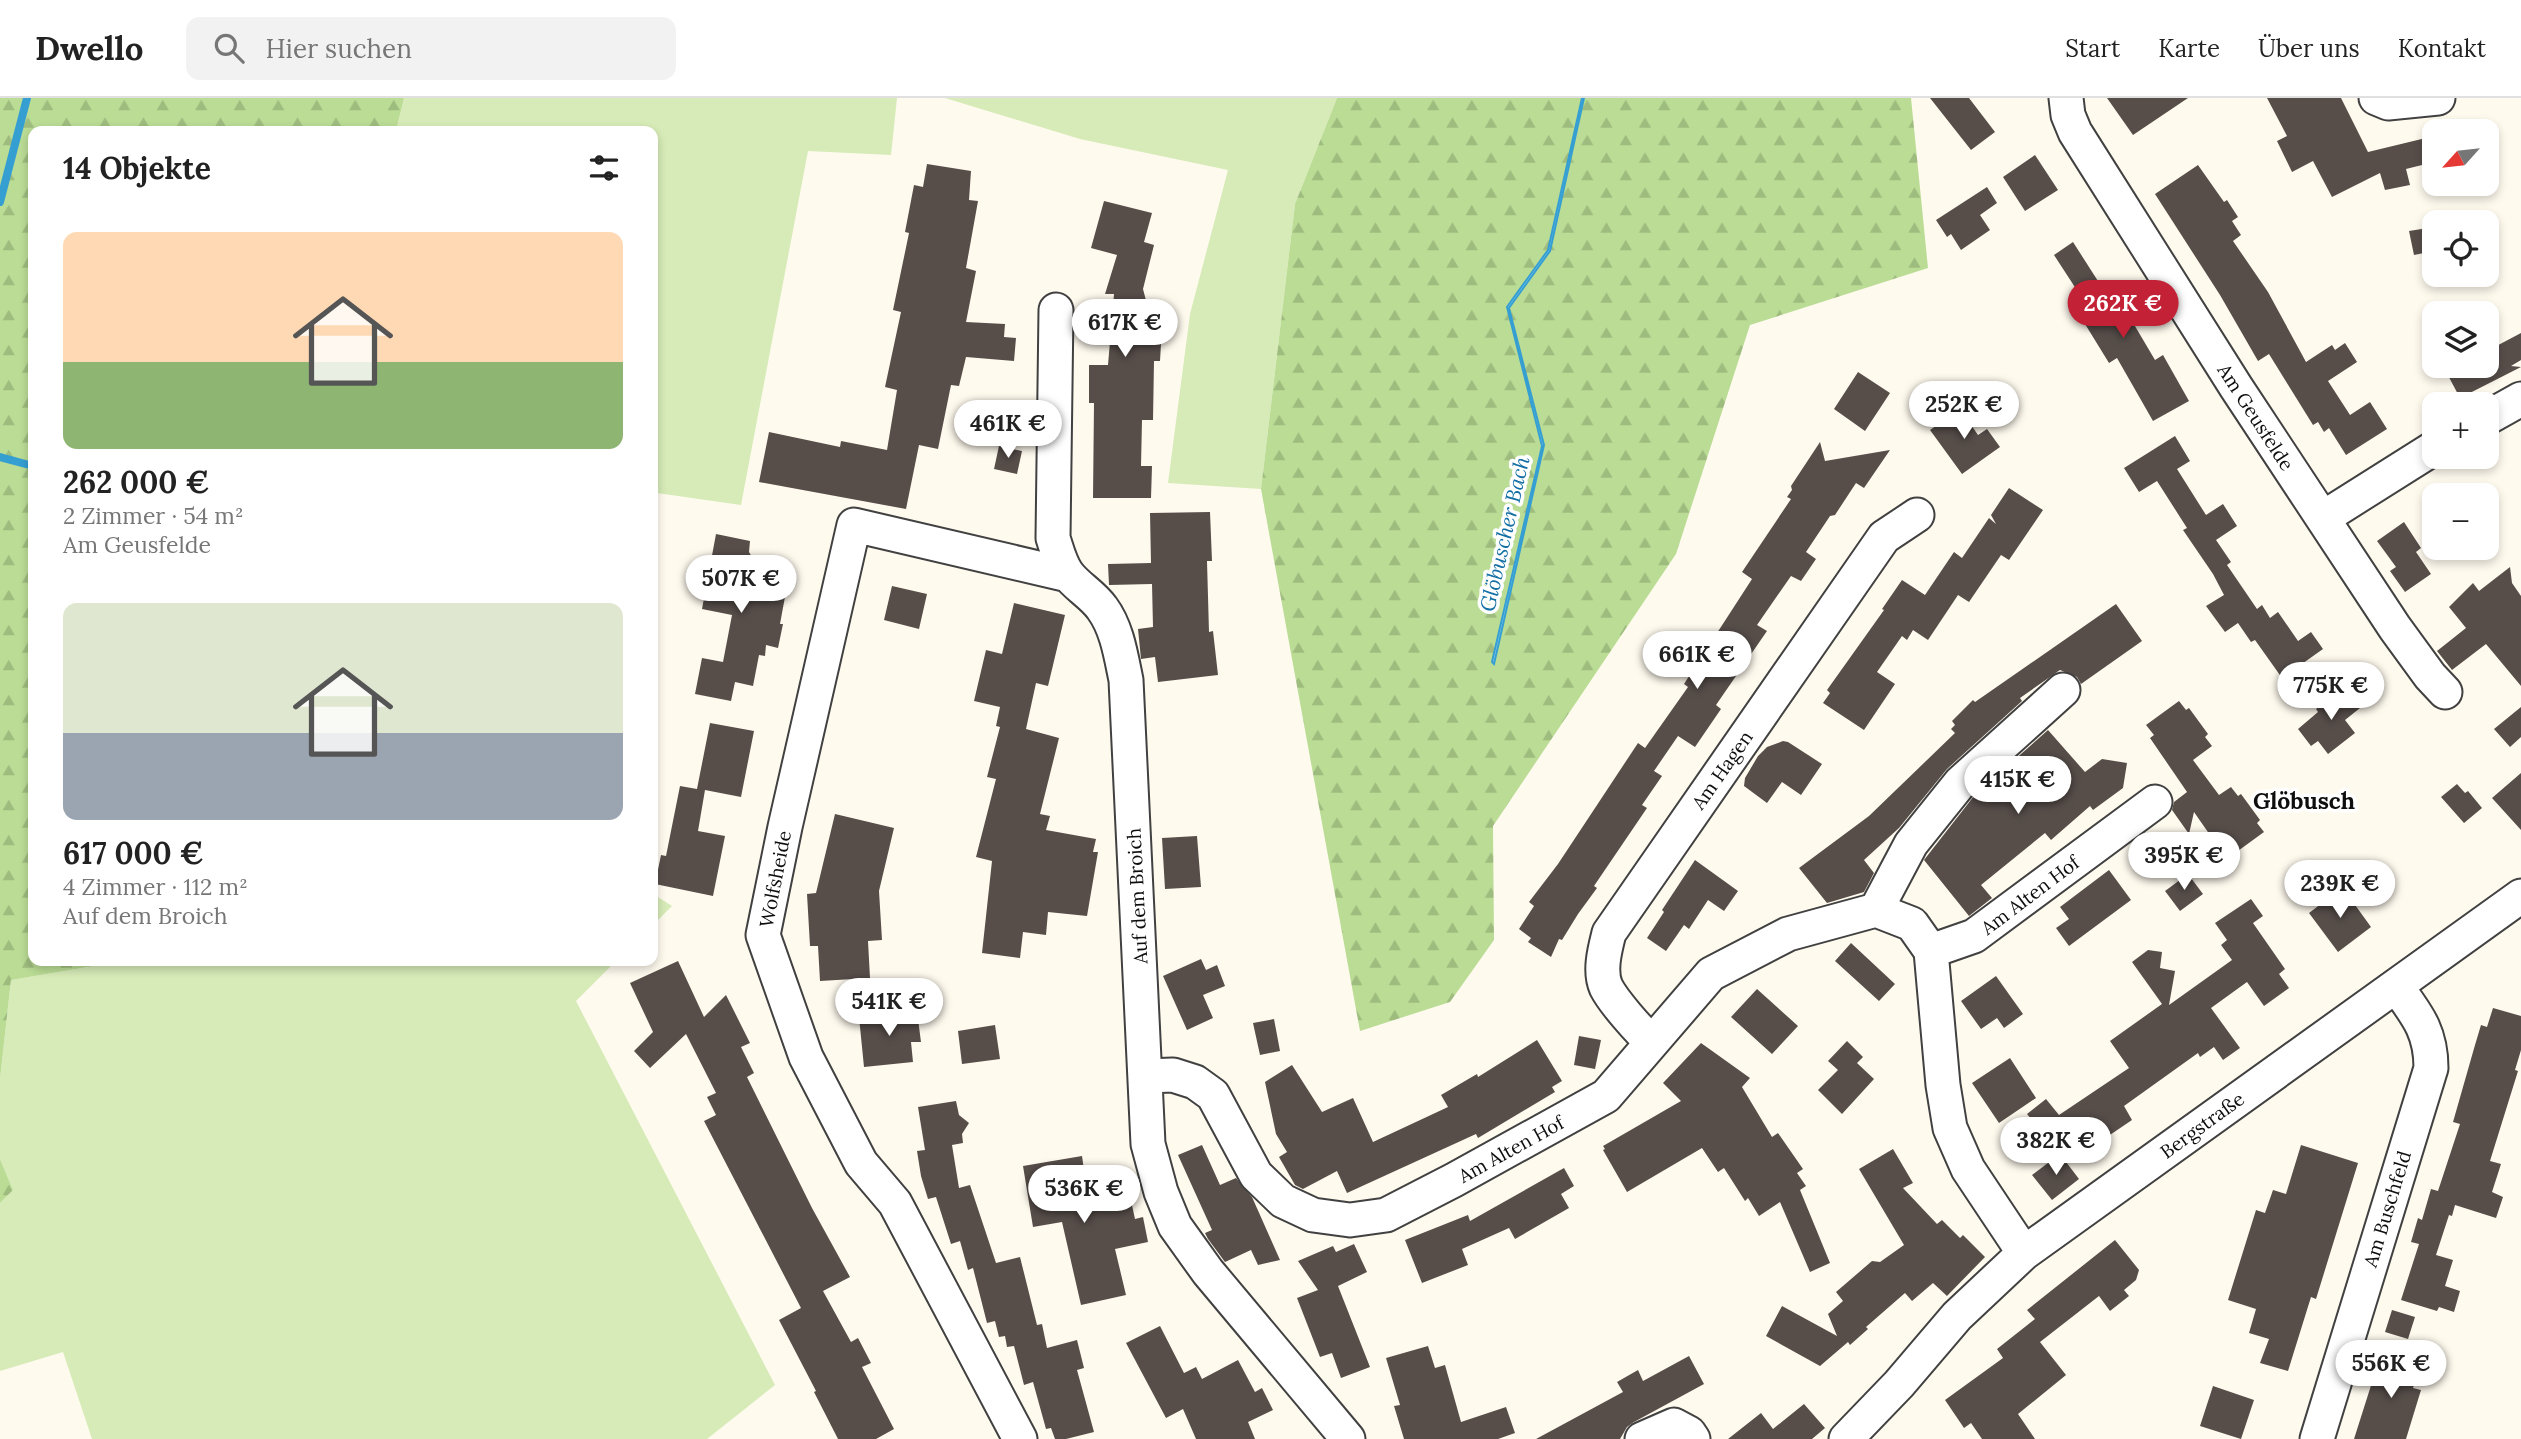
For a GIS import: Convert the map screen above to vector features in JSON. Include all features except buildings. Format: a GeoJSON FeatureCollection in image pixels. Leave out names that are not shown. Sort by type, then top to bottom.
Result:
{"type":"FeatureCollection","features":[{"type":"Feature","properties":{"kind":"street","name":"Am Geusfelde"},"geometry":{"type":"LineString","coordinates":[[2066,98],[2068,115],[2075,132],[2221,364],[2395,628],[2445,692]]}},
{"type":"Feature","properties":{"kind":"street"},"geometry":{"type":"LineString","coordinates":[[2376,98],[2388,103],[2438,98]]}},
{"type":"Feature","properties":{"kind":"street","name":"Auf dem Broich"},"geometry":{"type":"LineString","coordinates":[[1056,310],[1053,538],[1059,559],[1068,575],[1102,607],[1117,642],[1126,680],[1148,1144],[1161,1192],[1175,1226],[1208,1272],[1348,1439]]}},
{"type":"Feature","properties":{"kind":"street"},"geometry":{"type":"LineString","coordinates":[[2499,411],[2521,399]]}},
{"type":"Feature","properties":{"kind":"street"},"geometry":{"type":"LineString","coordinates":[[2323,518],[2422,456]]}},
{"type":"Feature","properties":{"kind":"street","name":"Am Hagen"},"geometry":{"type":"LineString","coordinates":[[1651,1042],[1640,1032],[1606,986],[1603,958],[1609,933],[1884,537],[1917,515]]}},
{"type":"Feature","properties":{"kind":"street","name":"Wolfsheide"},"geometry":{"type":"LineString","coordinates":[[1020,1439],[895,1203],[861,1163],[806,1057],[763,935],[854,525],[1068,575]]}},
{"type":"Feature","properties":{"kind":"street"},"geometry":{"type":"LineString","coordinates":[[2024,1253],[1968,1169],[1950,1128],[1943,1084],[1931,951],[1912,924],[1876,910],[1911,844],[1960,783],[2063,690]]}},
{"type":"Feature","properties":{"kind":"street","name":"Am Alten Hof"},"geometry":{"type":"LineString","coordinates":[[1931,951],[1974,936],[2155,802]]}},
{"type":"Feature","properties":{"kind":"street","name":"Bergstraße"},"geometry":{"type":"LineString","coordinates":[[1846,1439],[1891,1393],[1957,1316],[2024,1253],[2521,896]]}},
{"type":"Feature","properties":{"kind":"street","name":"Am Alten Hof"},"geometry":{"type":"LineString","coordinates":[[1146,1076],[1173,1075],[1195,1082],[1213,1095],[1256,1175],[1283,1200],[1313,1215],[1350,1220],[1386,1215],[1409,1205],[1606,1096],[1711,974],[1788,934],[1876,910]]}},
{"type":"Feature","properties":{"kind":"street","name":"Am Buschfeld"},"geometry":{"type":"LineString","coordinates":[[2317,1439],[2431,1068],[2431,1047],[2422,1021],[2396,986]]}},
{"type":"Feature","properties":{"kind":"street"},"geometry":{"type":"LineString","coordinates":[[1642,1439],[1674,1425],[1689,1433],[1693,1439]]}},
{"type":"Feature","properties":{"kind":"green space"},"geometry":{"type":"Polygon","coordinates":[[[0,98],[404,98],[397,126],[28,126],[28,966],[94,966],[11,980],[0,1079],[0,98]]]}},
{"type":"Feature","properties":{"kind":"green space"},"geometry":{"type":"Polygon","coordinates":[[[404,98],[897,98],[891,155],[808,151],[741,505],[658,493],[658,126],[397,126],[404,98]]]}},
{"type":"Feature","properties":{"kind":"green space"},"geometry":{"type":"Polygon","coordinates":[[[945,98],[1337,98],[1295,204],[1261,489],[1168,483],[1190,314],[1228,170],[1080,139],[945,98]]]}},
{"type":"Feature","properties":{"kind":"green space"},"geometry":{"type":"Polygon","coordinates":[[[1337,98],[1911,98],[1928,268],[1750,325],[1676,554],[1493,826],[1494,940],[1450,1002],[1360,1031],[1261,489],[1295,204],[1337,98]]]}},
{"type":"Feature","properties":{"kind":"green space"},"geometry":{"type":"Polygon","coordinates":[[[658,897],[672,906],[658,920],[658,897]]]}},
{"type":"Feature","properties":{"kind":"green space"},"geometry":{"type":"Polygon","coordinates":[[[94,966],[611,966],[576,1001],[775,1385],[707,1439],[92,1439],[63,1352],[0,1371],[0,1203],[13,1190],[0,1159],[0,1079],[11,980],[94,966]]]}},
{"type":"Feature","properties":{"kind":"green space"},"geometry":{"type":"Polygon","coordinates":[[[0,1159],[13,1190],[0,1203],[0,1159]]]}},
{"type":"Feature","properties":{"kind":"water","name":"Glöbuscher Bach"},"geometry":{"type":"Polygon","coordinates":[[[1582,98],[1550,251],[1509,308],[1544,445],[1494,664],[1492,662],[1542,446],[1507,307],[1548,250],[1582,98]]]}},
{"type":"Feature","properties":{"kind":"waterway"},"geometry":{"type":"LineString","coordinates":[[0,202],[27,98]]}},
{"type":"Feature","properties":{"kind":"waterway"},"geometry":{"type":"LineString","coordinates":[[0,457],[28,465]]}},
{"type":"Feature","properties":{"kind":"district","name":"Glöbusch"},"geometry":{"type":"Point","coordinates":[2304,801]}}]}
